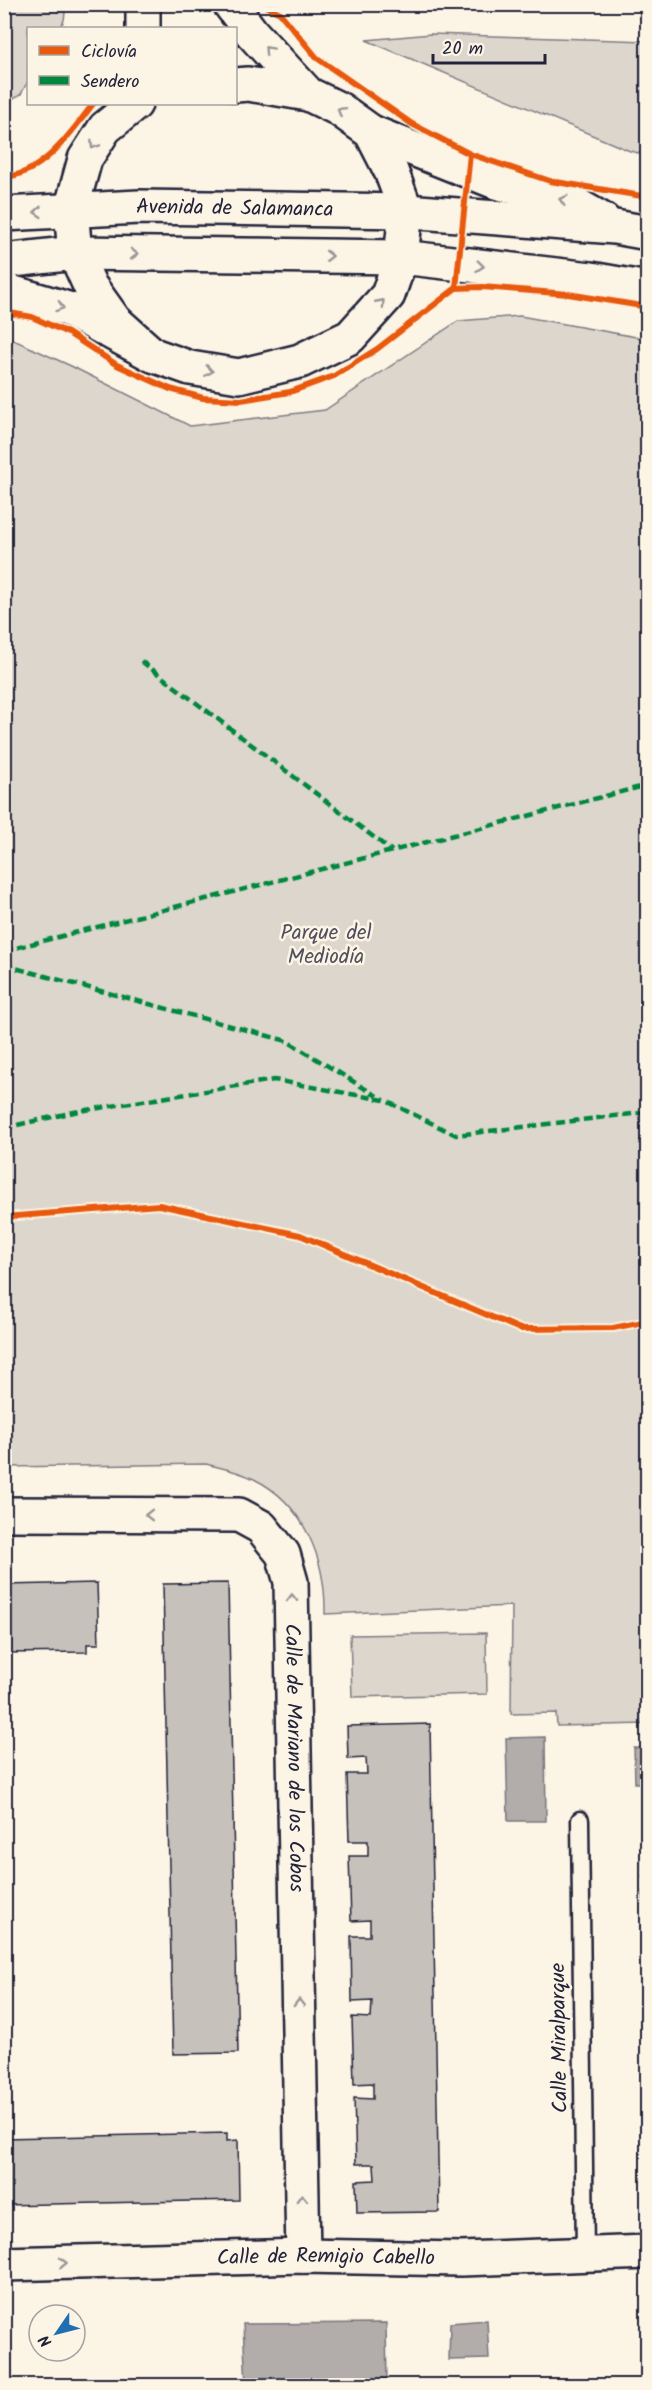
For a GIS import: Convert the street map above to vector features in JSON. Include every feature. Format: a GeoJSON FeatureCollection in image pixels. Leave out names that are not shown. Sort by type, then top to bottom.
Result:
{"type":"FeatureCollection","features":[{"type":"Feature","properties":{"kind":"main road"},"geometry":{"type":"LineString","coordinates":[[143,4],[143,27]]}},
{"type":"Feature","properties":{"kind":"main road"},"geometry":{"type":"LineString","coordinates":[[230,4],[252,33],[308,94]]}},
{"type":"Feature","properties":{"kind":"main road"},"geometry":{"type":"LineString","coordinates":[[237,85],[248,84],[308,94],[339,108],[371,132],[496,182],[573,203],[615,227]]}},
{"type":"Feature","properties":{"kind":"main road"},"geometry":{"type":"LineString","coordinates":[[134,105],[105,128],[85,159],[71,210],[75,253],[90,286],[115,321],[153,355]]}},
{"type":"Feature","properties":{"kind":"main road"},"geometry":{"type":"LineString","coordinates":[[4,290],[68,309],[153,355],[190,368],[239,375],[300,361],[350,337],[388,295],[401,257],[406,211],[391,171],[371,132]]}},
{"type":"Feature","properties":{"kind":"main road","name":"Avenida de Salamanca"},"geometry":{"type":"LineString","coordinates":[[4,214],[139,207],[406,211],[615,227],[648,233]]}},
{"type":"Feature","properties":{"kind":"main road"},"geometry":{"type":"LineString","coordinates":[[4,261],[75,253],[401,257],[591,279],[648,289]]}},
{"type":"Feature","properties":{"kind":"main road","name":"Calle de Mariano de los Cobos"},"geometry":{"type":"LineString","coordinates":[[4,1514],[238,1515],[261,1527],[283,1554],[291,1582],[303,2256]]}},
{"type":"Feature","properties":{"kind":"main road","name":"Calle de Remigio Cabello"},"geometry":{"type":"LineString","coordinates":[[4,2264],[303,2256],[461,2259],[648,2252]]}},
{"type":"Feature","properties":{"kind":"lane","name":"Calle Miralparque"},"geometry":{"type":"LineString","coordinates":[[580,1820],[585,2255]]}},
{"type":"Feature","properties":{"kind":"green space"},"geometry":{"type":"Polygon","coordinates":[[[5,4],[66,5],[60,27],[27,27],[27,83],[21,94],[5,105],[5,4]]]}},
{"type":"Feature","properties":{"kind":"green space"},"geometry":{"type":"Polygon","coordinates":[[[431,34],[647,41],[647,155],[630,151],[366,40],[431,34]]]}},
{"type":"Feature","properties":{"kind":"green space","name":"Parque del Mediodía"},"geometry":{"type":"Polygon","coordinates":[[[520,316],[647,339],[647,1724],[557,1726],[556,1713],[511,1714],[512,1606],[325,1614],[322,1574],[309,1536],[299,1519],[287,1503],[272,1490],[242,1474],[206,1464],[5,1467],[5,336],[71,366],[190,426],[325,410],[458,321],[520,316]]]}},
{"type":"Feature","properties":{"kind":"green space"},"geometry":{"type":"Polygon","coordinates":[[[486,1633],[487,1694],[352,1697],[350,1635],[486,1633]]]}},
{"type":"Feature","properties":{"kind":"shaded area"},"geometry":{"type":"Polygon","coordinates":[[[545,1737],[546,1821],[508,1821],[506,1738],[545,1737]]]}},
{"type":"Feature","properties":{"kind":"shaded area"},"geometry":{"type":"Polygon","coordinates":[[[634,1748],[647,1748],[647,1783],[635,1783],[634,1748]]]}},
{"type":"Feature","properties":{"kind":"shaded area"},"geometry":{"type":"Polygon","coordinates":[[[487,2320],[489,2359],[449,2360],[450,2323],[487,2320]]]}},
{"type":"Feature","properties":{"kind":"shaded area"},"geometry":{"type":"Polygon","coordinates":[[[386,2323],[387,2385],[246,2385],[243,2324],[386,2323]]]}},
{"type":"Feature","properties":{"kind":"building"},"geometry":{"type":"Polygon","coordinates":[[[97,1583],[99,1644],[87,1644],[87,1652],[4,1653],[4,1585],[97,1583]]]}},
{"type":"Feature","properties":{"kind":"building"},"geometry":{"type":"Polygon","coordinates":[[[228,1583],[238,2053],[173,2054],[163,1584],[228,1583]]]}},
{"type":"Feature","properties":{"kind":"building"},"geometry":{"type":"Polygon","coordinates":[[[430,1724],[439,2212],[357,2213],[356,2181],[375,2180],[374,2164],[356,2164],[354,2098],[373,2099],[373,2083],[354,2084],[352,2017],[371,2018],[372,2001],[352,2002],[351,1936],[370,1936],[370,1920],[351,1921],[349,1856],[368,1856],[368,1841],[349,1841],[347,1774],[367,1774],[366,1758],[348,1759],[347,1726],[430,1724]]]}},
{"type":"Feature","properties":{"kind":"building"},"geometry":{"type":"Polygon","coordinates":[[[642,1805],[648,1805],[648,2090],[642,1805]]]}},
{"type":"Feature","properties":{"kind":"building"},"geometry":{"type":"Polygon","coordinates":[[[227,2133],[227,2141],[238,2140],[239,2200],[4,2205],[4,2138],[227,2133]]]}},
{"type":"Feature","properties":{"kind":"marked path"},"geometry":{"type":"LineString","coordinates":[[648,586],[644,592],[648,603]]}},
{"type":"Feature","properties":{"kind":"marked path"},"geometry":{"type":"LineString","coordinates":[[141,661],[392,851]]}},
{"type":"Feature","properties":{"kind":"marked path"},"geometry":{"type":"LineString","coordinates":[[4,951],[648,785]]}},
{"type":"Feature","properties":{"kind":"marked path"},"geometry":{"type":"LineString","coordinates":[[4,965],[287,1041],[377,1096]]}},
{"type":"Feature","properties":{"kind":"marked path"},"geometry":{"type":"LineString","coordinates":[[4,1128],[74,1112],[274,1080],[384,1100],[456,1135],[648,1112]]}},
{"type":"Feature","properties":{"kind":"cycle path"},"geometry":{"type":"LineString","coordinates":[[262,4],[280,13],[317,58],[412,124],[470,154],[550,181],[648,197]]}},
{"type":"Feature","properties":{"kind":"cycle path"},"geometry":{"type":"LineString","coordinates":[[4,177],[31,169],[44,160],[66,138],[92,105]]}},
{"type":"Feature","properties":{"kind":"cycle path"},"geometry":{"type":"LineString","coordinates":[[456,288],[470,154]]}},
{"type":"Feature","properties":{"kind":"cycle path"},"geometry":{"type":"LineString","coordinates":[[4,312],[32,317],[68,333],[117,365],[170,389],[203,398],[241,400],[290,392],[334,376],[377,349],[456,288],[482,287],[568,294],[648,307]]}},
{"type":"Feature","properties":{"kind":"cycle path"},"geometry":{"type":"LineString","coordinates":[[4,1217],[159,1205],[300,1235],[520,1329],[613,1328],[648,1321]]}}]}
